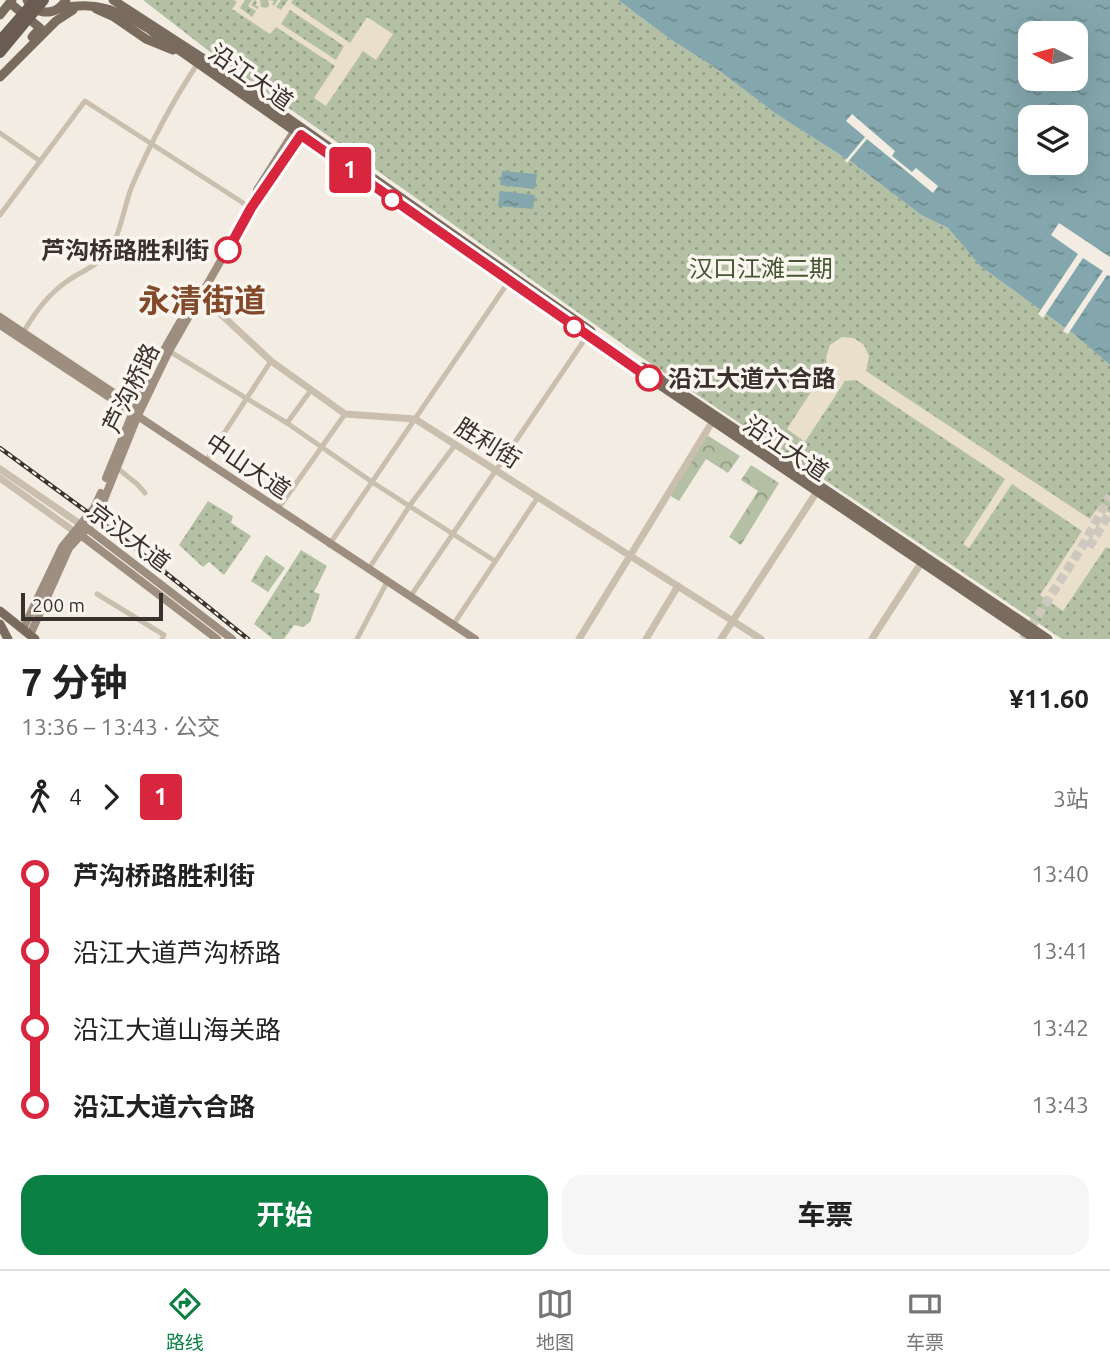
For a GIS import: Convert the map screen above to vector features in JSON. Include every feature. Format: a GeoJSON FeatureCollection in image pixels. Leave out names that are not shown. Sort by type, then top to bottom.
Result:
{"type":"FeatureCollection","features":[{"type":"Feature","properties":{"kind":"highway"},"geometry":{"type":"LineString","coordinates":[[0,40],[35,0]]}},
{"type":"Feature","properties":{"kind":"highway"},"geometry":{"type":"LineString","coordinates":[[0,53],[44,0]]}},
{"type":"Feature","properties":{"kind":"highway"},"geometry":{"type":"LineString","coordinates":[[0,62],[21,35],[29,18]]}},
{"type":"Feature","properties":{"kind":"main road"},"geometry":{"type":"LineString","coordinates":[[27,0],[40,11],[51,12],[66,0]]}},
{"type":"Feature","properties":{"kind":"main road"},"geometry":{"type":"LineString","coordinates":[[0,15],[11,1],[40,28],[15,61]]}},
{"type":"Feature","properties":{"kind":"main road","name":"沿江大道"},"geometry":{"type":"LineString","coordinates":[[117,1],[510,279],[1032,635]]}},
{"type":"Feature","properties":{"kind":"main road"},"geometry":{"type":"LineString","coordinates":[[0,77],[62,15],[85,5]]}},
{"type":"Feature","properties":{"kind":"main road","name":"沿江大道"},"geometry":{"type":"LineString","coordinates":[[58,9],[100,5],[117,11],[300,130]]}},
{"type":"Feature","properties":{"kind":"main road","name":"芦沟桥路"},"geometry":{"type":"LineString","coordinates":[[30,634],[64,558],[99,498],[136,411],[249,207],[300,130]]}},
{"type":"Feature","properties":{"kind":"main road","name":"芦沟桥路"},"geometry":{"type":"LineString","coordinates":[[81,530],[101,507],[136,411],[199,294]]}},
{"type":"Feature","properties":{"kind":"main road","name":"中山大道"},"geometry":{"type":"LineString","coordinates":[[0,317],[22,335],[329,545],[475,639]]}},
{"type":"Feature","properties":{"kind":"main road","name":"中山大道"},"geometry":{"type":"LineString","coordinates":[[0,325],[22,335]]}},
{"type":"Feature","properties":{"kind":"main road","name":"沿江大道"},"geometry":{"type":"LineString","coordinates":[[818,489],[921,563],[1032,635],[1048,639]]}},
{"type":"Feature","properties":{"kind":"main road","name":"京汉大道"},"geometry":{"type":"LineString","coordinates":[[81,530],[217,639]]}},
{"type":"Feature","properties":{"kind":"main road","name":"京汉大道"},"geometry":{"type":"LineString","coordinates":[[81,530],[232,639]]}},
{"type":"Feature","properties":{"kind":"main road"},"geometry":{"type":"LineString","coordinates":[[0,611],[30,634]]}},
{"type":"Feature","properties":{"kind":"main road"},"geometry":{"type":"LineString","coordinates":[[0,624],[8,639]]}},
{"type":"Feature","properties":{"kind":"street"},"geometry":{"type":"LineString","coordinates":[[22,335],[45,300],[66,282],[98,264],[111,248],[131,189],[151,144],[170,107],[198,63]]}},
{"type":"Feature","properties":{"kind":"street"},"geometry":{"type":"LineString","coordinates":[[0,215],[85,101],[249,207]]}},
{"type":"Feature","properties":{"kind":"street"},"geometry":{"type":"LineString","coordinates":[[0,134],[40,161]]}},
{"type":"Feature","properties":{"kind":"street"},"geometry":{"type":"LineString","coordinates":[[329,545],[510,279]]}},
{"type":"Feature","properties":{"kind":"street"},"geometry":{"type":"LineString","coordinates":[[199,294],[271,361],[345,414],[278,509]]}},
{"type":"Feature","properties":{"kind":"street"},"geometry":{"type":"LineString","coordinates":[[410,597],[588,333]]}},
{"type":"Feature","properties":{"kind":"street"},"geometry":{"type":"LineString","coordinates":[[169,351],[287,424],[495,561]]}},
{"type":"Feature","properties":{"kind":"street"},"geometry":{"type":"LineString","coordinates":[[206,461],[271,361]]}},
{"type":"Feature","properties":{"kind":"street"},"geometry":{"type":"LineString","coordinates":[[287,424],[311,390]]}},
{"type":"Feature","properties":{"kind":"street","name":"胜利街"},"geometry":{"type":"LineString","coordinates":[[345,414],[415,419],[761,639]]}},
{"type":"Feature","properties":{"kind":"street"},"geometry":{"type":"LineString","coordinates":[[579,639],[714,418]]}},
{"type":"Feature","properties":{"kind":"street"},"geometry":{"type":"LineString","coordinates":[[368,570],[410,505],[455,445]]}},
{"type":"Feature","properties":{"kind":"street"},"geometry":{"type":"LineString","coordinates":[[116,467],[145,493]]}},
{"type":"Feature","properties":{"kind":"street","name":"京汉大道"},"geometry":{"type":"LineString","coordinates":[[0,469],[81,530]]}},
{"type":"Feature","properties":{"kind":"street","name":"京汉大道"},"geometry":{"type":"LineString","coordinates":[[0,478],[81,530]]}},
{"type":"Feature","properties":{"kind":"street"},"geometry":{"type":"LineString","coordinates":[[721,639],[818,489]]}},
{"type":"Feature","properties":{"kind":"street"},"geometry":{"type":"LineString","coordinates":[[453,625],[538,497]]}},
{"type":"Feature","properties":{"kind":"street"},"geometry":{"type":"LineString","coordinates":[[872,639],[921,563]]}},
{"type":"Feature","properties":{"kind":"street"},"geometry":{"type":"LineString","coordinates":[[357,639],[387,582]]}},
{"type":"Feature","properties":{"kind":"street"},"geometry":{"type":"LineString","coordinates":[[646,639],[678,586]]}},
{"type":"Feature","properties":{"kind":"street"},"geometry":{"type":"LineString","coordinates":[[97,594],[164,635],[162,639]]}},
{"type":"Feature","properties":{"kind":"green space","name":"汉口江滩二期"},"geometry":{"type":"Polygon","coordinates":[[[143,0],[618,0],[776,114],[853,163],[921,215],[948,228],[980,266],[1075,335],[1110,365],[1110,639],[1062,639],[638,355],[218,58],[143,0]]]}},
{"type":"Feature","properties":{"kind":"green space"},"geometry":{"type":"Polygon","coordinates":[[[707,435],[740,456],[728,473],[706,459],[679,501],[669,495],[707,435]]]}},
{"type":"Feature","properties":{"kind":"green space"},"geometry":{"type":"Polygon","coordinates":[[[751,465],[779,483],[741,545],[729,537],[758,491],[741,480],[751,465]]]}},
{"type":"Feature","properties":{"kind":"green space"},"geometry":{"type":"Polygon","coordinates":[[[208,501],[233,516],[231,523],[251,536],[224,575],[209,562],[203,567],[179,545],[208,501]]]}},
{"type":"Feature","properties":{"kind":"green space"},"geometry":{"type":"Polygon","coordinates":[[[301,550],[327,566],[314,592],[320,594],[310,622],[303,627],[294,625],[284,639],[273,639],[254,624],[301,550]]]}},
{"type":"Feature","properties":{"kind":"green space"},"geometry":{"type":"Polygon","coordinates":[[[266,555],[285,568],[268,592],[251,581],[266,555]]]}},
{"type":"Feature","properties":{"kind":"shaded area"},"geometry":{"type":"Polygon","coordinates":[[[234,0],[245,0],[240,8],[252,17],[256,11],[248,6],[252,0],[251,5],[257,9],[259,7],[255,5],[255,0],[260,0],[261,7],[266,8],[269,6],[268,0],[274,1],[274,6],[281,0],[276,7],[281,10],[288,0],[293,0],[291,3],[350,43],[367,17],[393,34],[376,60],[363,51],[326,106],[314,98],[335,66],[276,27],[270,34],[232,9],[237,2],[234,0]],[[290,10],[281,24],[336,60],[344,46],[290,10]]]}},
{"type":"Feature","properties":{"kind":"shaded area"},"geometry":{"type":"Polygon","coordinates":[[[842,337],[854,338],[864,345],[869,356],[866,371],[1090,519],[1099,506],[1110,513],[1110,549],[1106,547],[1063,611],[1040,595],[1082,531],[1012,484],[969,548],[963,544],[1005,479],[856,380],[845,381],[805,442],[787,429],[827,367],[826,357],[830,345],[842,337]]]}},
{"type":"Feature","properties":{"kind":"water"},"geometry":{"type":"Polygon","coordinates":[[[618,0],[1110,0],[1110,365],[1075,335],[980,266],[948,228],[921,215],[853,163],[776,114],[717,69],[670,39],[618,0]]]}},
{"type":"Feature","properties":{"kind":"water"},"geometry":{"type":"Polygon","coordinates":[[[502,171],[537,174],[535,189],[500,185],[502,171]]]}},
{"type":"Feature","properties":{"kind":"water"},"geometry":{"type":"Polygon","coordinates":[[[500,191],[535,195],[533,209],[498,206],[500,191]]]}},
{"type":"Feature","properties":{"kind":"pier"},"geometry":{"type":"Polygon","coordinates":[[[852,114],[895,151],[892,156],[912,172],[916,168],[938,186],[933,193],[867,139],[847,163],[845,161],[865,137],[846,121],[852,114]]]}},
{"type":"Feature","properties":{"kind":"pier"},"geometry":{"type":"Polygon","coordinates":[[[1059,223],[1110,257],[1110,276],[1107,275],[1068,334],[1063,331],[1103,271],[1083,258],[1043,318],[1038,314],[1078,254],[1051,235],[1059,223]]]}},
{"type":"Feature","properties":{"kind":"tunnel"},"geometry":{"type":"LineString","coordinates":[[1023,639],[1083,545],[1110,496]]}},
{"type":"Feature","properties":{"kind":"tunnel"},"geometry":{"type":"LineString","coordinates":[[1089,547],[1110,512]]}},
{"type":"Feature","properties":{"kind":"railway"},"geometry":{"type":"LineString","coordinates":[[0,448],[120,536],[248,639]]}},
{"type":"Feature","properties":{"kind":"bus line","name":"1"},"geometry":{"type":"LineString","coordinates":[[228,250],[251,208],[301,135],[649,378]]}},
{"type":"Feature","properties":{"kind":"place","name":"芦沟桥路胜利街"},"geometry":{"type":"Point","coordinates":[228,250]}},
{"type":"Feature","properties":{"kind":"place","name":"沿江大道六合路"},"geometry":{"type":"Point","coordinates":[649,378]}},
{"type":"Feature","properties":{"kind":"district","name":"永清街道"},"geometry":{"type":"Point","coordinates":[202,300]}}]}
